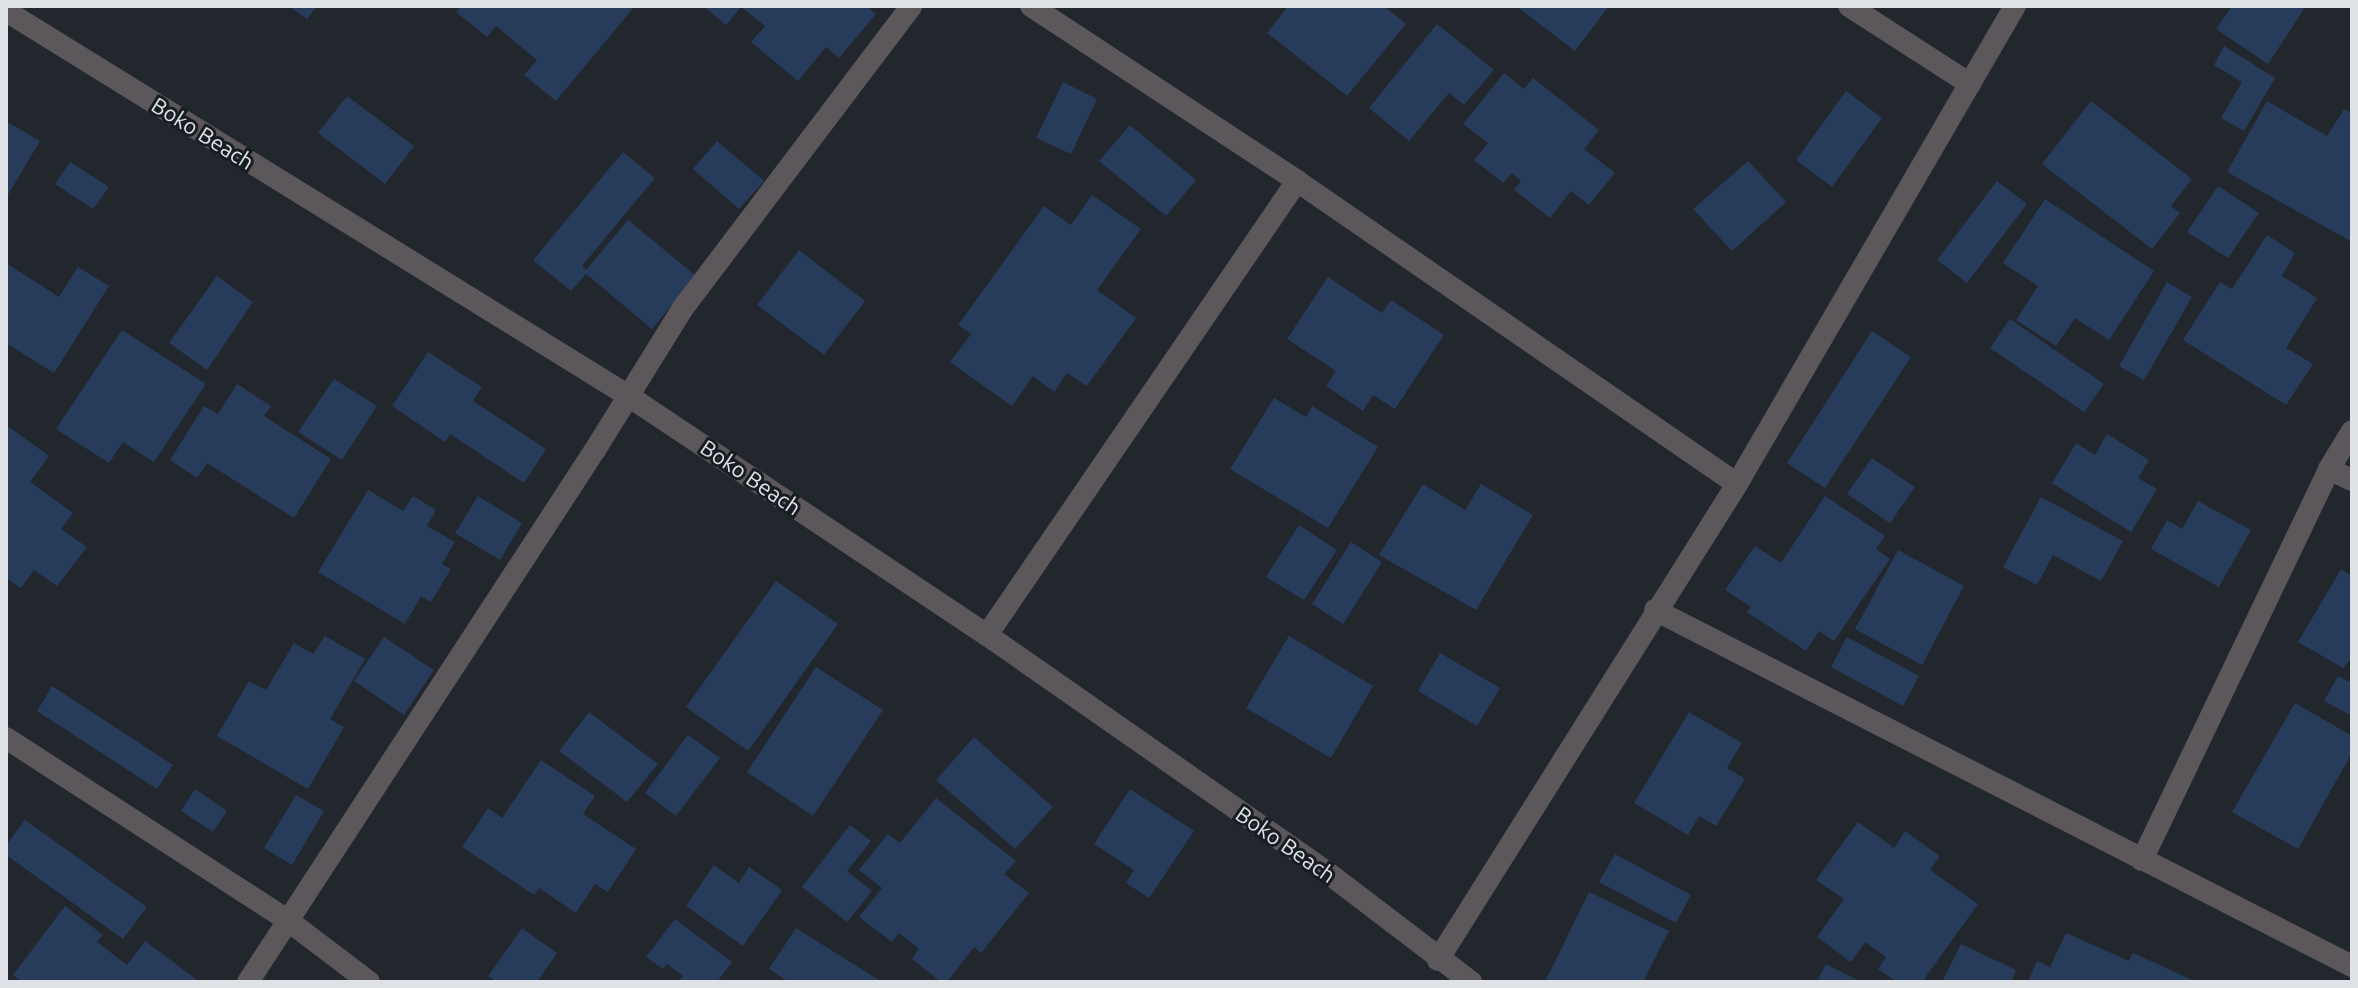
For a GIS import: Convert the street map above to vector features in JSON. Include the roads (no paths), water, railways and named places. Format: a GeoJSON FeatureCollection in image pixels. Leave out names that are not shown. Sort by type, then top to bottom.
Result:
{"type":"FeatureCollection","features":[{"type":"Feature","properties":{"kind":"street"},"geometry":{"type":"LineString","coordinates":[[248,982],[286,919],[595,450],[683,308],[911,6]]}},
{"type":"Feature","properties":{"kind":"street"},"geometry":{"type":"LineString","coordinates":[[1031,6],[1297,181],[1737,484]]}},
{"type":"Feature","properties":{"kind":"street"},"geometry":{"type":"LineString","coordinates":[[1849,6],[1970,84]]}},
{"type":"Feature","properties":{"kind":"street"},"geometry":{"type":"LineString","coordinates":[[1438,960],[1655,610],[1737,484],[2015,6]]}},
{"type":"Feature","properties":{"kind":"street","name":"Boko Beach"},"geometry":{"type":"LineString","coordinates":[[6,11],[627,395],[987,635],[1328,873],[1438,960],[1471,982]]}},
{"type":"Feature","properties":{"kind":"street"},"geometry":{"type":"LineString","coordinates":[[987,635],[1297,181]]}},
{"type":"Feature","properties":{"kind":"street"},"geometry":{"type":"LineString","coordinates":[[2142,860],[2329,469],[2352,431]]}},
{"type":"Feature","properties":{"kind":"street"},"geometry":{"type":"LineString","coordinates":[[2329,469],[2352,480]]}},
{"type":"Feature","properties":{"kind":"street"},"geometry":{"type":"LineString","coordinates":[[1655,610],[2352,966]]}},
{"type":"Feature","properties":{"kind":"street"},"geometry":{"type":"LineString","coordinates":[[6,738],[286,919],[369,982]]}}]}
